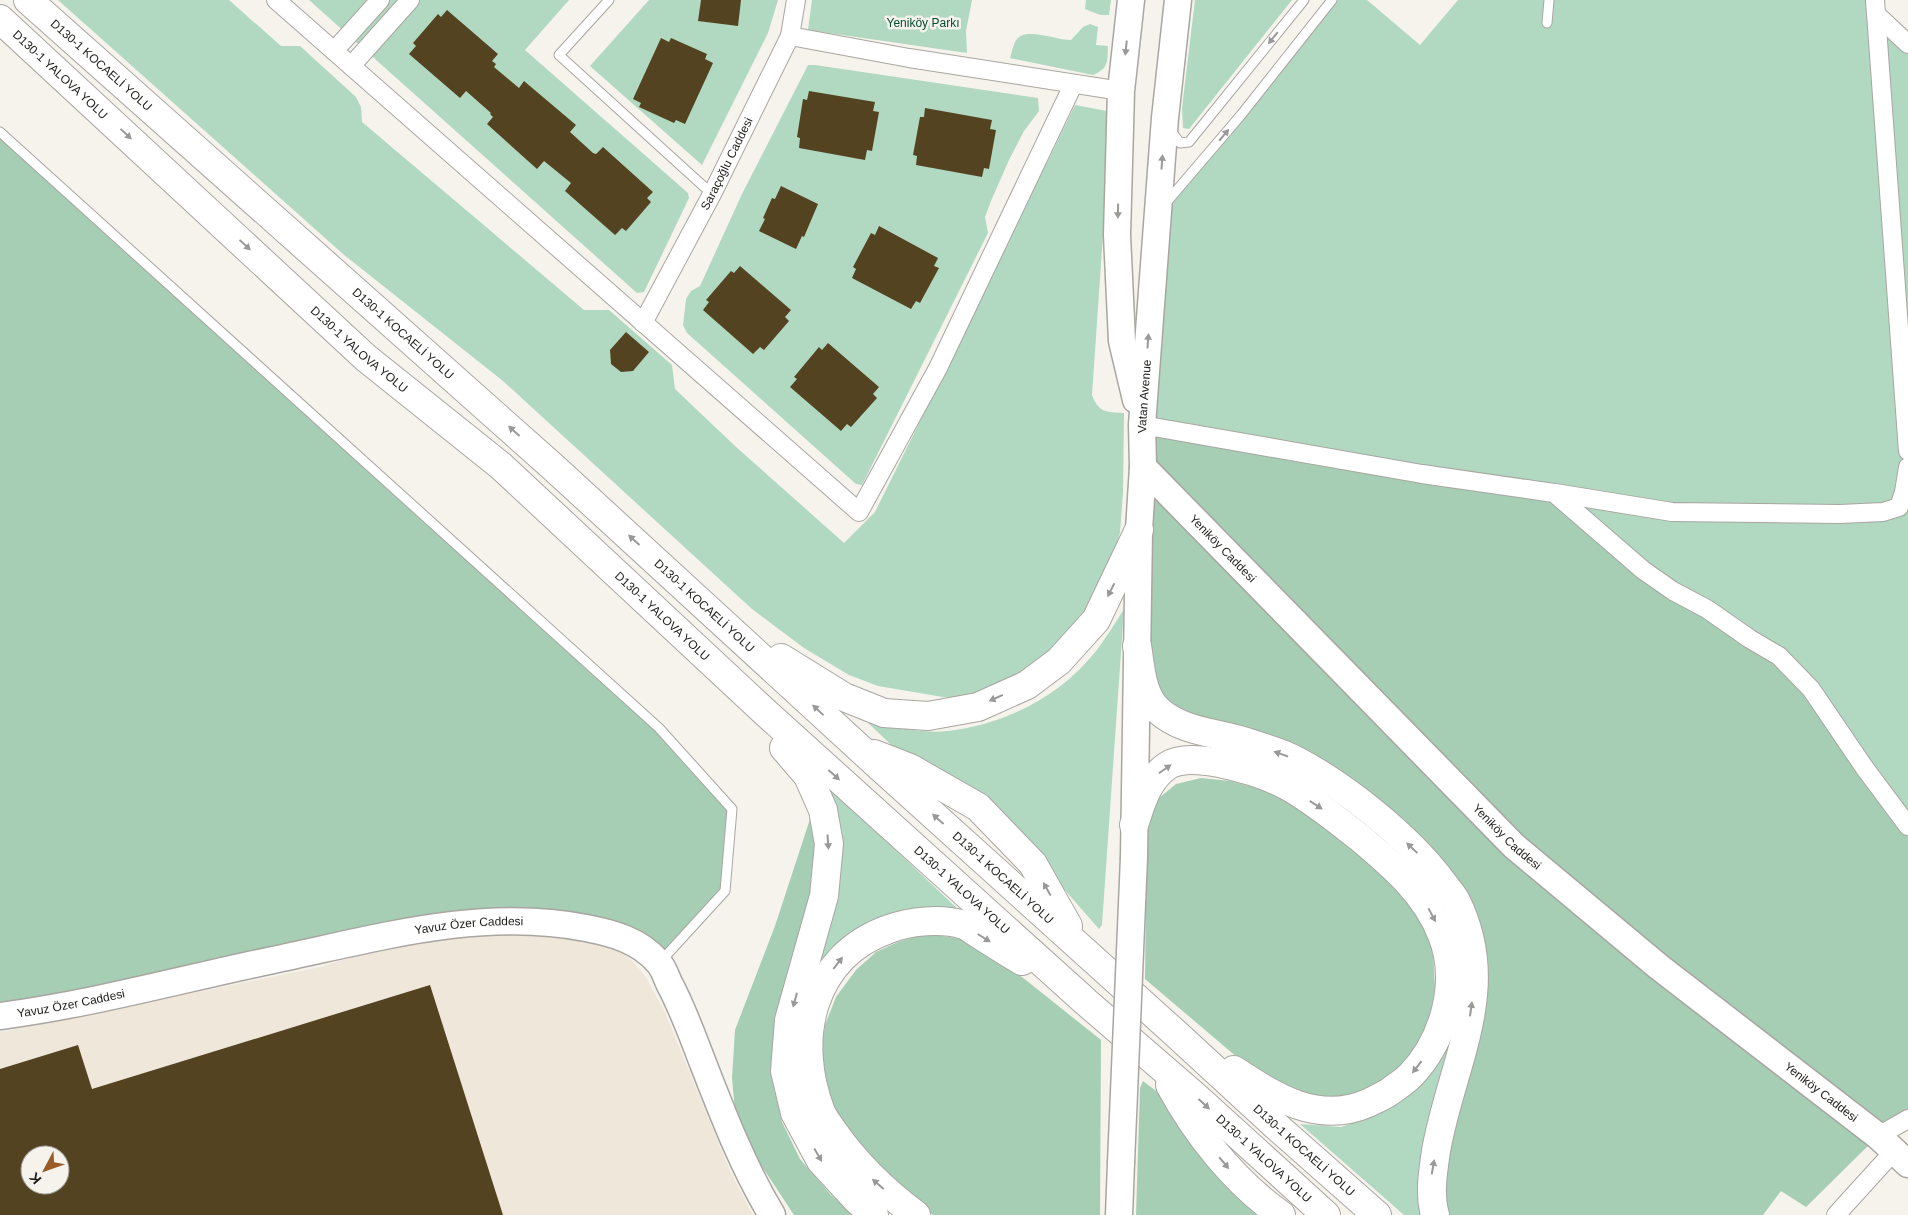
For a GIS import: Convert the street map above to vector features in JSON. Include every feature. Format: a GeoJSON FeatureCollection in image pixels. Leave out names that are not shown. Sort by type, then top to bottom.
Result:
{"type":"FeatureCollection","features":[{"type":"Feature","properties":{"kind":"highway","name":"D130-1 KOCAELİ YOLU"},"geometry":{"type":"LineString","coordinates":[[28,0],[256,201],[692,592],[860,749],[1377,1215]]}},
{"type":"Feature","properties":{"kind":"highway","name":"D130-1 YALOVA YOLU"},"geometry":{"type":"LineString","coordinates":[[0,19],[366,358],[500,466],[766,713],[1086,1002],[1159,1064],[1326,1215]]}},
{"type":"Feature","properties":{"kind":"highway"},"geometry":{"type":"LineString","coordinates":[[407,391],[739,704],[808,776],[824,810],[829,844],[824,896],[789,1020],[785,1071],[795,1113],[821,1161],[857,1200],[874,1215]]}},
{"type":"Feature","properties":{"kind":"highway"},"geometry":{"type":"LineString","coordinates":[[692,592],[797,669],[844,697],[884,713],[928,716],[978,707],[1027,685],[1059,661],[1096,620],[1139,530]]}},
{"type":"Feature","properties":{"kind":"highway"},"geometry":{"type":"LineString","coordinates":[[1137,646],[1146,696],[1157,709],[1171,720],[1187,728],[1239,740],[1294,759],[1340,787],[1389,827],[1429,864],[1456,900],[1471,942],[1475,982],[1469,1024],[1439,1132],[1431,1181],[1435,1215]]}},
{"type":"Feature","properties":{"kind":"highway"},"geometry":{"type":"LineString","coordinates":[[860,749],[910,768],[978,807],[1033,864],[1079,947]]}},
{"type":"Feature","properties":{"kind":"highway"},"geometry":{"type":"LineString","coordinates":[[1134,825],[1144,796],[1156,776],[1168,765],[1188,760],[1207,760],[1243,767],[1290,787],[1330,814],[1399,870],[1426,902],[1443,935],[1449,964],[1450,993],[1442,1025],[1427,1054],[1409,1076],[1386,1095],[1354,1109],[1327,1111],[1304,1108],[1285,1101],[1174,1032]]}},
{"type":"Feature","properties":{"kind":"highway"},"geometry":{"type":"LineString","coordinates":[[916,1215],[872,1178],[843,1145],[822,1114],[809,1074],[812,1013],[824,982],[847,952],[877,933],[902,924],[934,921],[965,926],[1086,1002]]}},
{"type":"Feature","properties":{"kind":"highway"},"geometry":{"type":"LineString","coordinates":[[1159,1064],[1180,1104],[1224,1163],[1243,1183],[1281,1215]]}},
{"type":"Feature","properties":{"kind":"street"},"geometry":{"type":"LineString","coordinates":[[276,0],[859,512],[938,368],[1073,85]]}},
{"type":"Feature","properties":{"kind":"street"},"geometry":{"type":"LineString","coordinates":[[334,51],[380,0]]}},
{"type":"Feature","properties":{"kind":"street"},"geometry":{"type":"LineString","coordinates":[[351,66],[410,0]]}},
{"type":"Feature","properties":{"kind":"street","name":"Saraçoğlu Caddesi"},"geometry":{"type":"LineString","coordinates":[[643,323],[712,194],[790,36],[796,0]]}},
{"type":"Feature","properties":{"kind":"street","name":"Vatan Avenue"},"geometry":{"type":"LineString","coordinates":[[1131,0],[1121,91],[1117,235],[1122,341],[1142,425]]}},
{"type":"Feature","properties":{"kind":"street","name":"Vatan Avenue"},"geometry":{"type":"LineString","coordinates":[[1142,425],[1165,118],[1178,0]]}},
{"type":"Feature","properties":{"kind":"street"},"geometry":{"type":"LineString","coordinates":[[1876,8],[1908,44]]}},
{"type":"Feature","properties":{"kind":"street"},"geometry":{"type":"LineString","coordinates":[[1876,8],[1901,256],[1908,450]]}},
{"type":"Feature","properties":{"kind":"street"},"geometry":{"type":"LineString","coordinates":[[790,36],[915,59],[1121,91]]}},
{"type":"Feature","properties":{"kind":"street"},"geometry":{"type":"LineString","coordinates":[[1119,1215],[1134,857],[1139,530],[1143,467],[1142,425],[1422,474],[1672,512],[1840,514],[1903,510],[1908,467]]}},
{"type":"Feature","properties":{"kind":"street","name":"Yeniköy Caddesi"},"geometry":{"type":"LineString","coordinates":[[1143,467],[1514,846],[1659,967],[1893,1150]]}},
{"type":"Feature","properties":{"kind":"street"},"geometry":{"type":"LineString","coordinates":[[1554,493],[1643,570],[1673,591],[1707,609],[1750,639],[1779,656],[1811,690],[1864,767],[1908,826]]}},
{"type":"Feature","properties":{"kind":"street","name":"Yavuz Özer Caddesi"},"geometry":{"type":"LineString","coordinates":[[0,1016],[103,997],[422,929],[476,923],[526,921],[566,924],[609,932],[642,947],[659,963],[692,1035],[728,1130],[753,1184],[772,1215]]}},
{"type":"Feature","properties":{"kind":"street"},"geometry":{"type":"LineString","coordinates":[[1836,1215],[1893,1150],[1908,1119]]}},
{"type":"Feature","properties":{"kind":"lane"},"geometry":{"type":"LineString","coordinates":[[609,0],[559,55],[712,194]]}},
{"type":"Feature","properties":{"kind":"lane"},"geometry":{"type":"LineString","coordinates":[[1165,118],[1172,134],[1180,143],[1189,142],[1304,0]]}},
{"type":"Feature","properties":{"kind":"lane"},"geometry":{"type":"LineString","coordinates":[[1158,212],[1241,115],[1332,0]]}},
{"type":"Feature","properties":{"kind":"lane"},"geometry":{"type":"LineString","coordinates":[[1547,23],[1549,0]]}},
{"type":"Feature","properties":{"kind":"lane"},"geometry":{"type":"LineString","coordinates":[[0,132],[659,728],[732,809],[725,891],[659,963]]}},
{"type":"Feature","properties":{"kind":"shaded area"},"geometry":{"type":"Polygon","coordinates":[[[498,934],[577,937],[622,950],[644,974],[664,1010],[730,1171],[753,1215],[0,1215],[0,1032],[320,967],[390,946],[498,934]]]}},
{"type":"Feature","properties":{"kind":"green space"},"geometry":{"type":"Polygon","coordinates":[[[58,0],[229,0],[281,46],[300,46],[356,97],[361,107],[362,122],[584,310],[609,310],[672,365],[675,389],[735,446],[844,543],[875,512],[947,367],[1036,173],[1047,163],[1075,105],[1107,111],[1111,118],[1092,395],[1100,408],[1124,413],[1123,493],[1120,532],[1109,572],[1092,610],[1032,672],[967,697],[943,697],[878,686],[849,675],[804,648],[752,609],[503,381],[343,254],[58,0]]]}},
{"type":"Feature","properties":{"kind":"green space"},"geometry":{"type":"Polygon","coordinates":[[[309,0],[569,0],[525,50],[688,193],[689,198],[644,292],[637,293],[309,0]]]}},
{"type":"Feature","properties":{"kind":"green space"},"geometry":{"type":"Polygon","coordinates":[[[649,0],[778,0],[768,33],[702,165],[590,66],[649,0]]]}},
{"type":"Feature","properties":{"kind":"green space","name":"Yeniköy Parkı"},"geometry":{"type":"Polygon","coordinates":[[[812,0],[972,0],[966,31],[967,53],[808,30],[812,0]]]}},
{"type":"Feature","properties":{"kind":"green space"},"geometry":{"type":"Polygon","coordinates":[[[1086,0],[1111,0],[1109,15],[1100,15],[1085,9],[1086,0]]]}},
{"type":"Feature","properties":{"kind":"green space"},"geometry":{"type":"Polygon","coordinates":[[[1195,0],[1292,0],[1189,129],[1183,128],[1182,108],[1195,0]]]}},
{"type":"Feature","properties":{"kind":"green space"},"geometry":{"type":"Polygon","coordinates":[[[1332,0],[1367,0],[1420,45],[1458,0],[1875,0],[1908,44],[1908,826],[1142,425],[1158,212],[1332,0]]]}},
{"type":"Feature","properties":{"kind":"green space"},"geometry":{"type":"Polygon","coordinates":[[[1090,24],[1098,27],[1096,45],[1108,46],[1105,67],[1093,75],[1010,58],[1014,43],[1021,36],[1034,34],[1071,40],[1083,27],[1090,24]]]}},
{"type":"Feature","properties":{"kind":"green space"},"geometry":{"type":"Polygon","coordinates":[[[808,65],[1038,98],[1039,111],[1024,131],[1009,160],[985,217],[988,233],[862,485],[856,484],[687,333],[683,325],[686,299],[691,291],[700,286],[742,194],[808,65]]]}},
{"type":"Feature","properties":{"kind":"green space"},"geometry":{"type":"Polygon","coordinates":[[[0,132],[659,728],[732,809],[725,891],[659,963],[642,947],[526,921],[0,1016],[0,132]]]}},
{"type":"Feature","properties":{"kind":"green space"},"geometry":{"type":"Polygon","coordinates":[[[1142,425],[1554,493],[1591,526],[1779,656],[1908,826],[1908,1119],[1878,1136],[1806,1207],[1781,1191],[1763,1215],[1435,1215],[1471,942],[1389,827],[1146,696],[1142,425]]]}},
{"type":"Feature","properties":{"kind":"green space"},"geometry":{"type":"Polygon","coordinates":[[[1124,609],[1102,925],[1099,929],[1042,864],[903,756],[865,720],[906,729],[937,732],[969,727],[1010,715],[1030,706],[1066,682],[1100,646],[1124,609]]]}},
{"type":"Feature","properties":{"kind":"green space"},"geometry":{"type":"Polygon","coordinates":[[[1201,778],[1230,781],[1264,790],[1305,812],[1384,876],[1415,910],[1433,948],[1435,990],[1429,1020],[1415,1052],[1397,1073],[1365,1096],[1330,1101],[1300,1094],[1258,1075],[1145,979],[1147,828],[1159,798],[1176,784],[1201,778]]]}},
{"type":"Feature","properties":{"kind":"green space"},"geometry":{"type":"Polygon","coordinates":[[[831,789],[961,912],[901,915],[803,1009],[840,843],[831,789]]]}},
{"type":"Feature","properties":{"kind":"green space"},"geometry":{"type":"Polygon","coordinates":[[[811,816],[817,840],[818,872],[773,1037],[774,1088],[782,1122],[800,1159],[831,1195],[853,1215],[794,1215],[757,1159],[735,1111],[732,1078],[735,1030],[775,926],[811,816]]]}},
{"type":"Feature","properties":{"kind":"green space"},"geometry":{"type":"Polygon","coordinates":[[[924,934],[967,939],[1007,965],[1101,1040],[1100,1215],[933,1215],[865,1155],[830,1103],[821,1052],[825,1025],[836,997],[856,970],[876,952],[898,942],[924,934]]]}},
{"type":"Feature","properties":{"kind":"green space"},"geometry":{"type":"Polygon","coordinates":[[[1448,1044],[1426,1215],[1404,1215],[1300,1124],[1341,1127],[1377,1115],[1406,1097],[1436,1067],[1448,1044]]]}},
{"type":"Feature","properties":{"kind":"green space"},"geometry":{"type":"Polygon","coordinates":[[[1143,1081],[1156,1091],[1193,1139],[1265,1215],[1136,1215],[1140,1088],[1143,1081]]]}},
{"type":"Feature","properties":{"kind":"building"},"geometry":{"type":"Polygon","coordinates":[[[701,0],[741,0],[738,26],[698,21],[701,0]]]}},
{"type":"Feature","properties":{"kind":"building"},"geometry":{"type":"Polygon","coordinates":[[[447,10],[498,54],[492,61],[496,64],[494,67],[519,88],[524,81],[576,125],[570,132],[593,153],[596,154],[603,147],[653,192],[647,198],[651,202],[626,231],[622,228],[615,235],[565,191],[571,183],[544,161],[537,169],[487,124],[493,117],[491,113],[466,91],[460,98],[409,54],[416,46],[413,43],[438,14],[441,17],[447,10]]]}},
{"type":"Feature","properties":{"kind":"building"},"geometry":{"type":"Polygon","coordinates":[[[661,38],[669,42],[671,38],[707,54],[705,59],[713,63],[685,124],[676,120],[674,123],[639,107],[641,103],[633,99],[661,38]]]}},
{"type":"Feature","properties":{"kind":"building"},"geometry":{"type":"Polygon","coordinates":[[[809,91],[875,102],[873,111],[879,112],[872,151],[867,150],[865,160],[799,148],[800,138],[797,137],[803,99],[807,100],[809,91]]]}},
{"type":"Feature","properties":{"kind":"building"},"geometry":{"type":"Polygon","coordinates":[[[925,108],[992,120],[990,129],[996,130],[989,169],[984,168],[982,177],[916,165],[917,156],[913,155],[920,117],[924,117],[925,108]]]}},
{"type":"Feature","properties":{"kind":"building"},"geometry":{"type":"Polygon","coordinates":[[[781,186],[818,204],[804,237],[802,236],[796,249],[759,231],[772,198],[775,199],[781,186]]]}},
{"type":"Feature","properties":{"kind":"building"},"geometry":{"type":"Polygon","coordinates":[[[879,226],[938,258],[934,266],[939,268],[920,303],[916,301],[911,309],[852,278],[856,269],[853,267],[871,233],[875,235],[879,226]]]}},
{"type":"Feature","properties":{"kind":"building"},"geometry":{"type":"Polygon","coordinates":[[[740,266],[791,310],[785,317],[789,321],[764,350],[760,347],[753,354],[703,310],[709,302],[706,300],[731,271],[734,273],[740,266]]]}},
{"type":"Feature","properties":{"kind":"building"},"geometry":{"type":"Polygon","coordinates":[[[626,332],[649,352],[633,371],[621,372],[611,364],[610,350],[626,332]]]}},
{"type":"Feature","properties":{"kind":"building"},"geometry":{"type":"Polygon","coordinates":[[[828,343],[879,387],[873,394],[877,398],[851,427],[847,424],[841,431],[790,387],[797,379],[794,377],[819,347],[822,350],[828,343]]]}},
{"type":"Feature","properties":{"kind":"building"},"geometry":{"type":"Polygon","coordinates":[[[430,985],[503,1215],[0,1215],[0,1069],[78,1045],[92,1089],[430,985]]]}}]}
